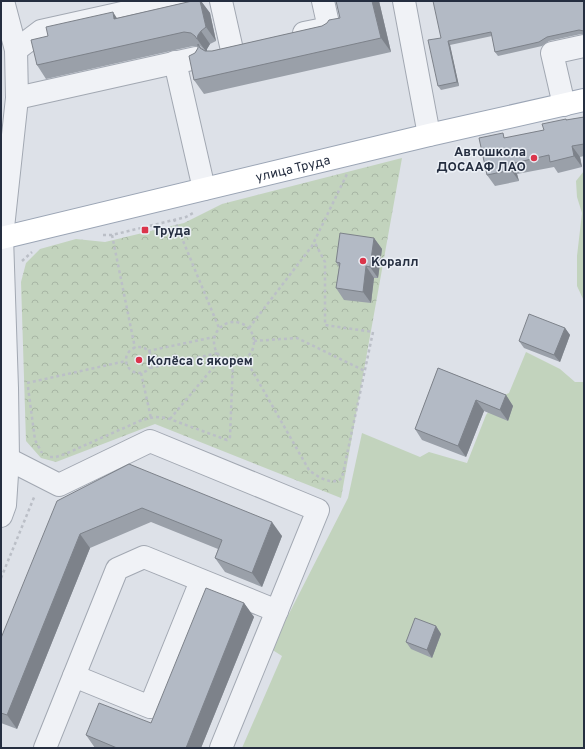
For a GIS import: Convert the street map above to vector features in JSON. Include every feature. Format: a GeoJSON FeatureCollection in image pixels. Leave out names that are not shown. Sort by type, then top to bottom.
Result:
{"type":"FeatureCollection","features":[{"type":"Feature","properties":{"kind":"main road","name":"улица Труда"},"geometry":{"type":"LineString","coordinates":[[2,237],[429,135],[574,103]]}},
{"type":"Feature","properties":{"kind":"street"},"geometry":{"type":"LineString","coordinates":[[16,50],[41,31],[176,1]]}},
{"type":"Feature","properties":{"kind":"street"},"geometry":{"type":"LineString","coordinates":[[221,1],[225,51],[254,45]]}},
{"type":"Feature","properties":{"kind":"street"},"geometry":{"type":"LineString","coordinates":[[284,38],[329,28],[323,1]]}},
{"type":"Feature","properties":{"kind":"street"},"geometry":{"type":"LineString","coordinates":[[404,1],[429,135]]}},
{"type":"Feature","properties":{"kind":"street"},"geometry":{"type":"LineString","coordinates":[[1,516],[5,505],[8,459],[18,386],[2,237],[17,98],[16,50],[3,6]]}},
{"type":"Feature","properties":{"kind":"street"},"geometry":{"type":"LineString","coordinates":[[574,103],[552,53],[584,46]]}},
{"type":"Feature","properties":{"kind":"street"},"geometry":{"type":"LineString","coordinates":[[17,98],[185,60],[204,189]]}},
{"type":"Feature","properties":{"kind":"street"},"geometry":{"type":"LineString","coordinates":[[8,459],[59,485],[150,441],[318,510],[221,748]]}},
{"type":"Feature","properties":{"kind":"street"},"geometry":{"type":"LineString","coordinates":[[45,748],[118,569],[144,557],[277,611]]}},
{"type":"Feature","properties":{"kind":"street"},"geometry":{"type":"LineString","coordinates":[[74,676],[150,707],[201,580]]}},
{"type":"Feature","properties":{"kind":"path"},"geometry":{"type":"LineString","coordinates":[[249,328],[312,246],[358,152]]}},
{"type":"Feature","properties":{"kind":"path"},"geometry":{"type":"LineString","coordinates":[[166,198],[219,328]]}},
{"type":"Feature","properties":{"kind":"path"},"geometry":{"type":"LineString","coordinates":[[99,235],[112,235],[175,220],[186,217],[198,210]]}},
{"type":"Feature","properties":{"kind":"path"},"geometry":{"type":"LineString","coordinates":[[112,235],[135,348]]}},
{"type":"Feature","properties":{"kind":"path"},"geometry":{"type":"LineString","coordinates":[[245,358],[309,470],[315,475],[328,480],[336,481],[342,478],[373,332],[325,325],[325,262],[314,241]]}},
{"type":"Feature","properties":{"kind":"path"},"geometry":{"type":"LineString","coordinates":[[21,262],[37,248]]}},
{"type":"Feature","properties":{"kind":"path"},"geometry":{"type":"LineString","coordinates":[[228,322],[241,323],[249,328],[252,332],[254,341],[252,351],[245,358],[236,362],[224,359],[218,353],[214,344],[214,337],[219,328],[228,322]]}},
{"type":"Feature","properties":{"kind":"path"},"geometry":{"type":"LineString","coordinates":[[148,351],[214,337]]}},
{"type":"Feature","properties":{"kind":"path"},"geometry":{"type":"LineString","coordinates":[[254,341],[297,338],[365,372]]}},
{"type":"Feature","properties":{"kind":"path"},"geometry":{"type":"LineString","coordinates":[[135,348],[142,348],[148,351],[152,356],[150,368],[146,372],[133,372],[127,367],[126,361],[129,351],[135,348]]}},
{"type":"Feature","properties":{"kind":"path"},"geometry":{"type":"LineString","coordinates":[[150,368],[218,353]]}},
{"type":"Feature","properties":{"kind":"path"},"geometry":{"type":"LineString","coordinates":[[170,419],[222,357]]}},
{"type":"Feature","properties":{"kind":"path"},"geometry":{"type":"LineString","coordinates":[[18,386],[126,361]]}},
{"type":"Feature","properties":{"kind":"path"},"geometry":{"type":"LineString","coordinates":[[18,386],[35,440],[41,452],[48,457],[56,457],[142,420],[151,418],[167,418],[227,440],[230,437],[233,362]]}},
{"type":"Feature","properties":{"kind":"path"},"geometry":{"type":"LineString","coordinates":[[142,373],[151,418]]}},
{"type":"Feature","properties":{"kind":"path"},"geometry":{"type":"LineString","coordinates":[[18,386],[27,375]]}},
{"type":"Feature","properties":{"kind":"path"},"geometry":{"type":"LineString","coordinates":[[1,578],[39,485],[56,457]]}},
{"type":"Feature","properties":{"kind":"green space"},"geometry":{"type":"Polygon","coordinates":[[[402,158],[341,498],[155,424],[56,462],[41,458],[26,441],[21,282],[26,263],[40,249],[76,239],[105,242],[184,223],[222,204],[402,158]]]}},
{"type":"Feature","properties":{"kind":"green space"},"geometry":{"type":"Polygon","coordinates":[[[584,171],[584,301],[577,286],[577,256],[582,213],[577,197],[576,181],[584,171]]]}},
{"type":"Feature","properties":{"kind":"green space"},"geometry":{"type":"Polygon","coordinates":[[[526,352],[560,369],[575,382],[584,382],[584,748],[242,748],[282,656],[271,649],[348,498],[362,433],[420,457],[429,452],[467,463],[486,415],[500,397],[509,393],[526,352]]]}},
{"type":"Feature","properties":{"kind":"building"},"geometry":{"type":"Polygon","coordinates":[[[192,1],[200,1],[206,27],[198,35],[197,39],[191,33],[184,32],[37,65],[31,40],[48,36],[46,27],[113,12],[114,19],[192,1]]]}},
{"type":"Feature","properties":{"kind":"building"},"geometry":{"type":"Polygon","coordinates":[[[336,1],[372,1],[381,38],[194,80],[189,56],[195,53],[198,48],[198,44],[200,48],[205,51],[212,51],[322,26],[329,20],[340,18],[336,1]]]}},
{"type":"Feature","properties":{"kind":"building"},"geometry":{"type":"Polygon","coordinates":[[[433,1],[584,1],[584,31],[579,30],[547,37],[539,42],[495,52],[491,32],[448,41],[457,82],[438,86],[428,40],[441,38],[433,1]]]}},
{"type":"Feature","properties":{"kind":"building"},"geometry":{"type":"Polygon","coordinates":[[[584,117],[584,144],[572,146],[574,156],[550,162],[549,155],[510,164],[511,170],[487,175],[479,138],[503,133],[504,138],[544,130],[542,124],[584,117]]]}},
{"type":"Feature","properties":{"kind":"building"},"geometry":{"type":"Polygon","coordinates":[[[340,233],[374,238],[370,267],[366,266],[363,292],[336,288],[340,263],[336,262],[340,233]]]}},
{"type":"Feature","properties":{"kind":"building"},"geometry":{"type":"Polygon","coordinates":[[[529,314],[565,328],[554,355],[519,341],[529,314]]]}},
{"type":"Feature","properties":{"kind":"building"},"geometry":{"type":"Polygon","coordinates":[[[438,368],[506,395],[500,410],[476,400],[458,446],[415,429],[438,368]]]}},
{"type":"Feature","properties":{"kind":"building"},"geometry":{"type":"Polygon","coordinates":[[[129,464],[272,522],[252,573],[215,558],[222,540],[142,508],[80,534],[7,715],[1,713],[1,638],[57,501],[129,464]]]}},
{"type":"Feature","properties":{"kind":"building"},"geometry":{"type":"Polygon","coordinates":[[[206,588],[244,603],[186,748],[117,748],[86,735],[99,703],[151,723],[206,588]]]}},
{"type":"Feature","properties":{"kind":"building"},"geometry":{"type":"Polygon","coordinates":[[[415,618],[436,626],[427,650],[406,642],[415,618]]]}},
{"type":"Feature","properties":{"kind":"place","name":"Автошкола ДОСААФ ЛАО"},"geometry":{"type":"Point","coordinates":[534,158]}},
{"type":"Feature","properties":{"kind":"place","name":"Труда"},"geometry":{"type":"Point","coordinates":[145,230]}},
{"type":"Feature","properties":{"kind":"place","name":"Коралл"},"geometry":{"type":"Point","coordinates":[363,261]}},
{"type":"Feature","properties":{"kind":"place","name":"Колёса с якорем"},"geometry":{"type":"Point","coordinates":[139,360]}}]}
